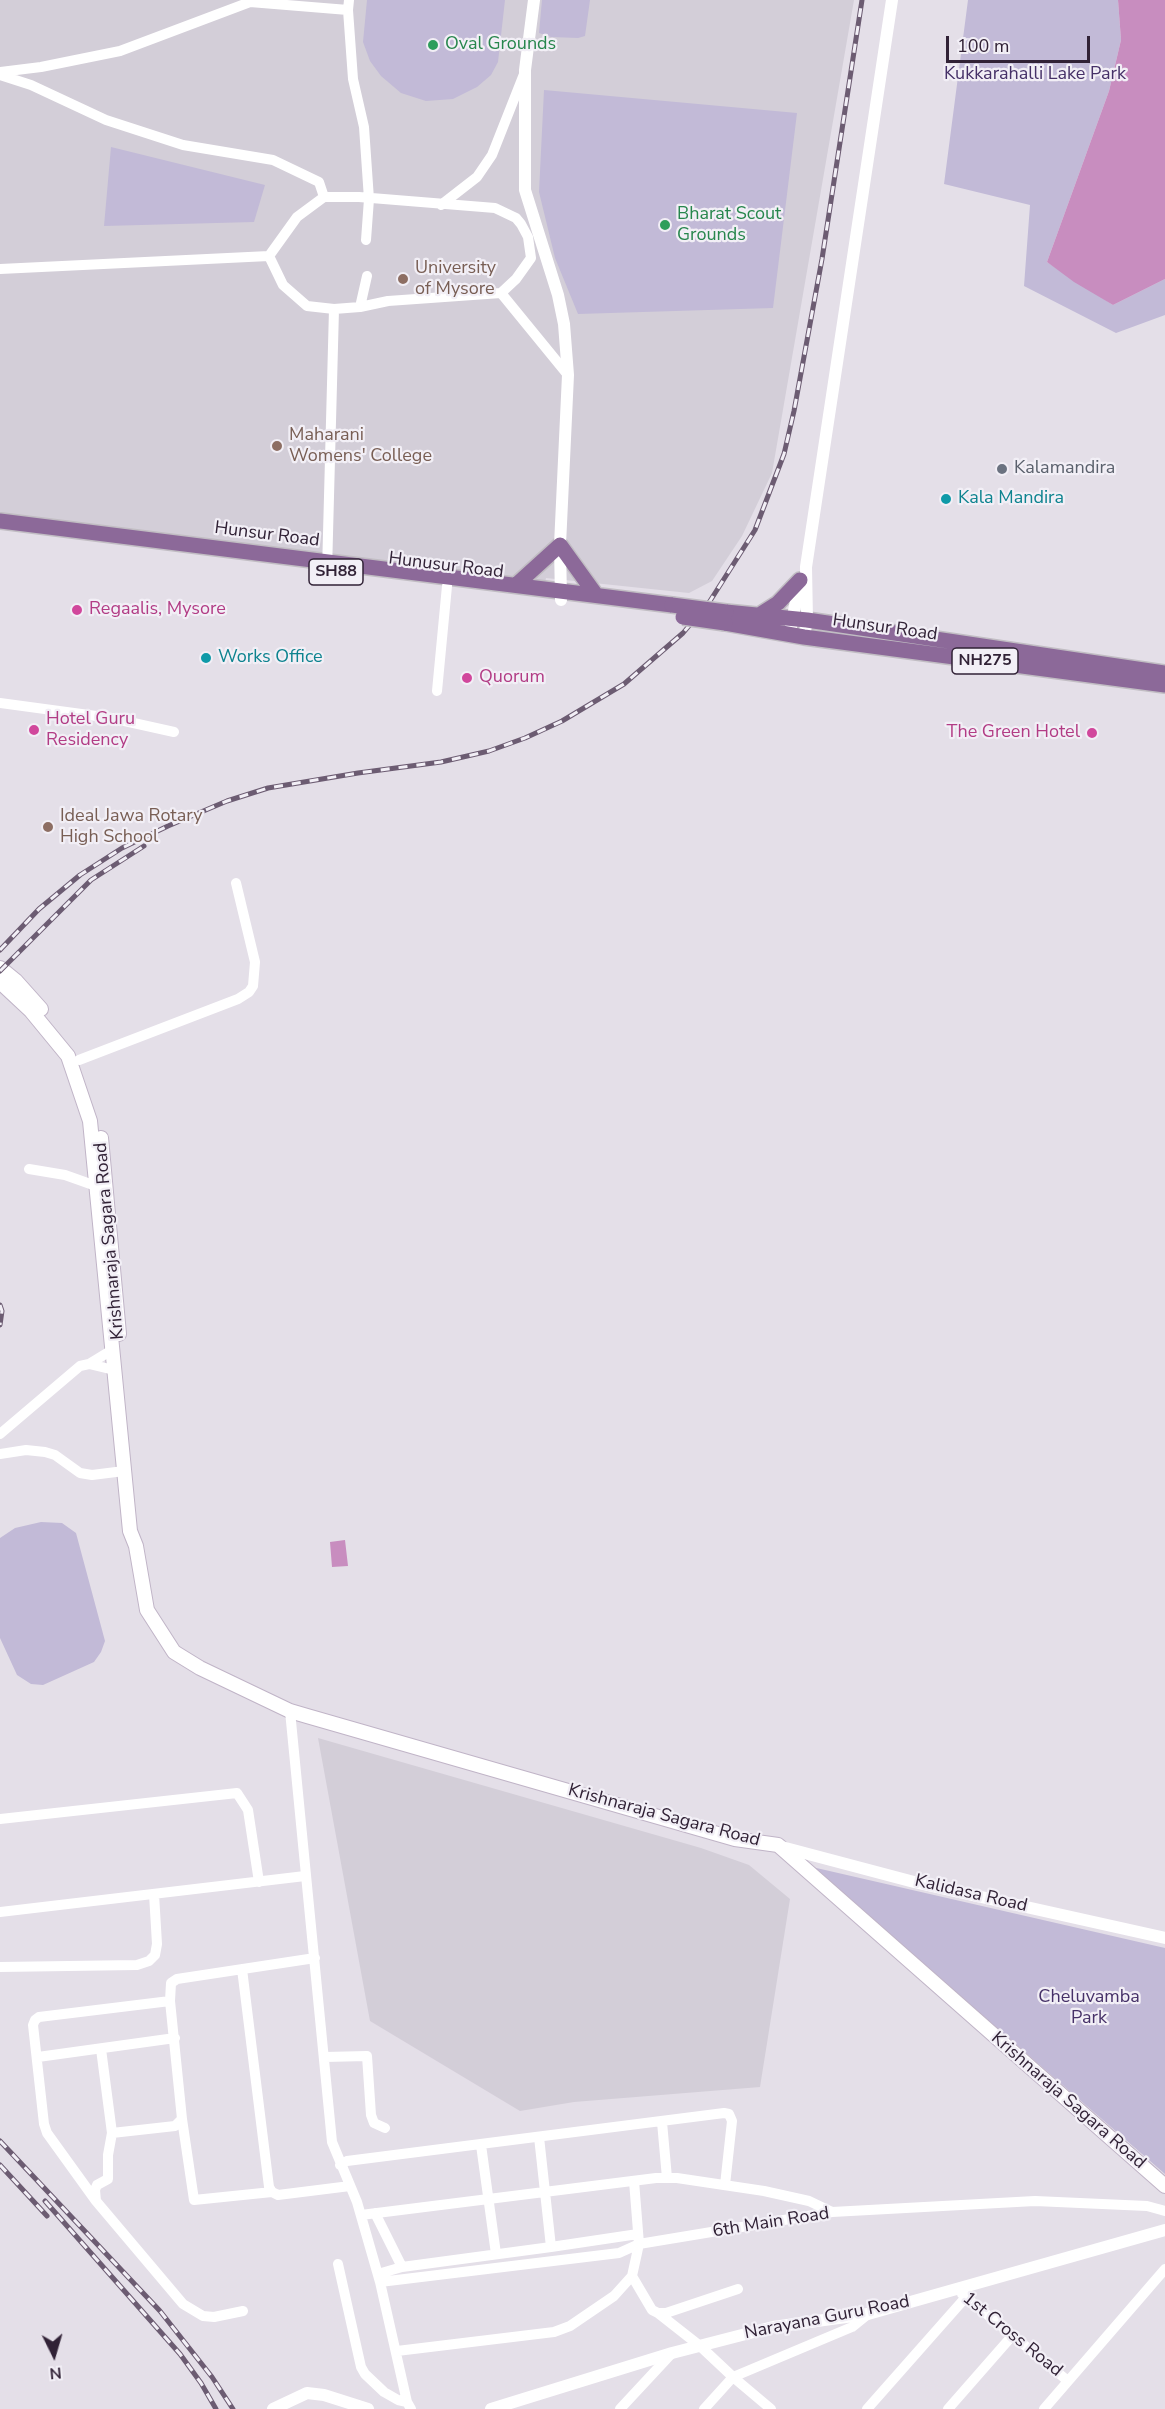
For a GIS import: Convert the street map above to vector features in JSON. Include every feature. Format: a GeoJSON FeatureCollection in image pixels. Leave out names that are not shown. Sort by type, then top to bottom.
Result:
{"type":"FeatureCollection","features":[{"type":"Feature","properties":{"kind":"main road","name":"Hunsur Road"},"geometry":{"type":"LineString","coordinates":[[0,521],[327,567],[516,585],[561,595],[596,595],[672,610],[1165,685]]}},
{"type":"Feature","properties":{"kind":"main road","name":"Hunusur Road"},"geometry":{"type":"LineString","coordinates":[[0,530],[327,567],[447,586],[561,595],[672,610]]}},
{"type":"Feature","properties":{"kind":"main road"},"geometry":{"type":"LineString","coordinates":[[516,585],[560,545],[596,595]]}},
{"type":"Feature","properties":{"kind":"main road"},"geometry":{"type":"LineString","coordinates":[[756,617],[778,603],[803,573]]}},
{"type":"Feature","properties":{"kind":"main road"},"geometry":{"type":"LineString","coordinates":[[725,618],[756,617],[798,628],[1165,673]]}},
{"type":"Feature","properties":{"kind":"main road","name":"Krishnaraja Sagara Road"},"geometry":{"type":"LineString","coordinates":[[0,968],[16,981],[38,1005],[76,1052],[99,1119],[118,1370],[139,1531],[136,1546]]}},
{"type":"Feature","properties":{"kind":"main road","name":"Krishnaraja Sagara Road"},"geometry":{"type":"LineString","coordinates":[[0,982],[31,1011],[68,1056],[90,1121],[116,1349]]}},
{"type":"Feature","properties":{"kind":"main road","name":"Krishnaraja Sagara Road"},"geometry":{"type":"LineString","coordinates":[[118,1370],[130,1531],[136,1546],[147,1610],[174,1652],[200,1668],[290,1711],[735,1839],[778,1845],[1165,2186]]}},
{"type":"Feature","properties":{"kind":"street"},"geometry":{"type":"LineString","coordinates":[[534,0],[525,70],[525,190],[533,236],[558,295],[564,324],[568,375],[560,545],[561,595]]}},
{"type":"Feature","properties":{"kind":"street"},"geometry":{"type":"LineString","coordinates":[[798,628],[803,573],[892,0]]}},
{"type":"Feature","properties":{"kind":"street"},"geometry":{"type":"LineString","coordinates":[[0,74],[120,51],[250,2],[348,5],[353,79],[364,128],[369,199],[366,240]]}},
{"type":"Feature","properties":{"kind":"street"},"geometry":{"type":"LineString","coordinates":[[441,205],[477,177],[492,155],[525,70]]}},
{"type":"Feature","properties":{"kind":"street"},"geometry":{"type":"LineString","coordinates":[[0,74],[31,85],[106,120],[183,145],[273,160],[319,182],[324,197]]}},
{"type":"Feature","properties":{"kind":"street"},"geometry":{"type":"LineString","coordinates":[[324,197],[495,208],[516,218],[533,236],[529,262],[501,293],[388,301],[360,307],[334,309],[307,306],[283,285],[269,256],[297,217],[324,197]]}},
{"type":"Feature","properties":{"kind":"street"},"geometry":{"type":"LineString","coordinates":[[0,269],[269,256]]}},
{"type":"Feature","properties":{"kind":"street"},"geometry":{"type":"LineString","coordinates":[[360,307],[367,276]]}},
{"type":"Feature","properties":{"kind":"street"},"geometry":{"type":"LineString","coordinates":[[501,293],[568,375]]}},
{"type":"Feature","properties":{"kind":"street"},"geometry":{"type":"LineString","coordinates":[[327,567],[334,309]]}},
{"type":"Feature","properties":{"kind":"street"},"geometry":{"type":"LineString","coordinates":[[437,691],[447,586]]}},
{"type":"Feature","properties":{"kind":"street"},"geometry":{"type":"LineString","coordinates":[[0,703],[111,718],[174,732]]}},
{"type":"Feature","properties":{"kind":"street"},"geometry":{"type":"LineString","coordinates":[[79,1060],[238,999],[249,992],[253,986],[255,962],[236,884]]}},
{"type":"Feature","properties":{"kind":"street"},"geometry":{"type":"LineString","coordinates":[[29,1169],[65,1174],[96,1186]]}},
{"type":"Feature","properties":{"kind":"street"},"geometry":{"type":"LineString","coordinates":[[0,1434],[80,1366],[89,1364],[116,1349]]}},
{"type":"Feature","properties":{"kind":"street"},"geometry":{"type":"LineString","coordinates":[[89,1364],[118,1370]]}},
{"type":"Feature","properties":{"kind":"street"},"geometry":{"type":"LineString","coordinates":[[0,1454],[26,1450],[45,1452],[55,1455],[80,1473],[92,1475],[124,1471]]}},
{"type":"Feature","properties":{"kind":"street"},"geometry":{"type":"LineString","coordinates":[[290,1711],[332,2142],[361,2215],[379,2278],[409,2405]]}},
{"type":"Feature","properties":{"kind":"street"},"geometry":{"type":"LineString","coordinates":[[0,1819],[237,1793],[248,1810],[259,1882]]}},
{"type":"Feature","properties":{"kind":"street","name":"Kalidasa Road"},"geometry":{"type":"LineString","coordinates":[[778,1845],[914,1882],[1165,1938]]}},
{"type":"Feature","properties":{"kind":"street"},"geometry":{"type":"LineString","coordinates":[[0,1912],[305,1876]]}},
{"type":"Feature","properties":{"kind":"street"},"geometry":{"type":"LineString","coordinates":[[0,1967],[137,1965],[149,1961],[155,1955],[157,1944],[154,1894]]}},
{"type":"Feature","properties":{"kind":"street"},"geometry":{"type":"LineString","coordinates":[[315,1958],[177,1979],[171,1983],[170,2001],[182,2120],[194,2200],[272,2192],[288,2194],[350,2186]]}},
{"type":"Feature","properties":{"kind":"street"},"geometry":{"type":"LineString","coordinates":[[242,1969],[269,2187],[272,2192]]}},
{"type":"Feature","properties":{"kind":"street"},"geometry":{"type":"LineString","coordinates":[[170,2001],[39,2017],[33,2025],[44,2124],[96,2201],[183,2304],[203,2316],[214,2317],[243,2311]]}},
{"type":"Feature","properties":{"kind":"street"},"geometry":{"type":"LineString","coordinates":[[38,2057],[175,2038]]}},
{"type":"Feature","properties":{"kind":"street"},"geometry":{"type":"LineString","coordinates":[[96,2201],[97,2185],[108,2179],[108,2155],[112,2133],[101,2049]]}},
{"type":"Feature","properties":{"kind":"street"},"geometry":{"type":"LineString","coordinates":[[325,2057],[367,2056],[371,2115],[374,2123],[385,2128]]}},
{"type":"Feature","properties":{"kind":"street"},"geometry":{"type":"LineString","coordinates":[[340,2164],[347,2161],[729,2114],[732,2121],[725,2185]]}},
{"type":"Feature","properties":{"kind":"street"},"geometry":{"type":"LineString","coordinates":[[112,2133],[175,2126],[182,2120]]}},
{"type":"Feature","properties":{"kind":"street"},"geometry":{"type":"LineString","coordinates":[[662,2122],[667,2178]]}},
{"type":"Feature","properties":{"kind":"street"},"geometry":{"type":"LineString","coordinates":[[539,2137],[551,2247]]}},
{"type":"Feature","properties":{"kind":"street"},"geometry":{"type":"LineString","coordinates":[[481,2145],[496,2254]]}},
{"type":"Feature","properties":{"kind":"street"},"geometry":{"type":"LineString","coordinates":[[361,2215],[667,2178],[725,2185],[809,2201],[832,2212]]}},
{"type":"Feature","properties":{"kind":"street"},"geometry":{"type":"LineString","coordinates":[[397,2351],[563,2330],[614,2296],[632,2276],[639,2239],[634,2181]]}},
{"type":"Feature","properties":{"kind":"street","name":"6th Main Road"},"geometry":{"type":"LineString","coordinates":[[379,2278],[619,2253],[639,2239],[832,2212],[1035,2201],[1147,2206],[1165,2211]]}},
{"type":"Feature","properties":{"kind":"street"},"geometry":{"type":"LineString","coordinates":[[375,2213],[402,2267]]}},
{"type":"Feature","properties":{"kind":"street","name":"Narayana Guru Road"},"geometry":{"type":"LineString","coordinates":[[491,2409],[672,2353],[773,2327],[868,2314],[1165,2230]]}},
{"type":"Feature","properties":{"kind":"street"},"geometry":{"type":"LineString","coordinates":[[379,2278],[402,2267],[551,2247],[639,2239]]}},
{"type":"Feature","properties":{"kind":"street"},"geometry":{"type":"LineString","coordinates":[[338,2264],[361,2367],[384,2392],[409,2405]]}},
{"type":"Feature","properties":{"kind":"street"},"geometry":{"type":"LineString","coordinates":[[1044,2409],[1165,2269]]}},
{"type":"Feature","properties":{"kind":"street"},"geometry":{"type":"LineString","coordinates":[[632,2276],[652,2310],[700,2346],[771,2409]]}},
{"type":"Feature","properties":{"kind":"street"},"geometry":{"type":"LineString","coordinates":[[658,2313],[666,2313],[738,2289]]}},
{"type":"Feature","properties":{"kind":"street","name":"1st Cross Road"},"geometry":{"type":"LineString","coordinates":[[956,2289],[1068,2381]]}},
{"type":"Feature","properties":{"kind":"street"},"geometry":{"type":"LineString","coordinates":[[867,2409],[966,2297]]}},
{"type":"Feature","properties":{"kind":"street"},"geometry":{"type":"LineString","coordinates":[[704,2409],[733,2377],[852,2327],[868,2314]]}},
{"type":"Feature","properties":{"kind":"street"},"geometry":{"type":"LineString","coordinates":[[948,2409],[1012,2336]]}},
{"type":"Feature","properties":{"kind":"street"},"geometry":{"type":"LineString","coordinates":[[620,2409],[672,2353]]}},
{"type":"Feature","properties":{"kind":"street"},"geometry":{"type":"LineString","coordinates":[[514,2409],[547,2392]]}},
{"type":"Feature","properties":{"kind":"street"},"geometry":{"type":"LineString","coordinates":[[273,2409],[307,2393],[324,2395],[368,2409]]}},
{"type":"Feature","properties":{"kind":"shaded area","name":"University of Mysore"},"geometry":{"type":"Polygon","coordinates":[[[0,0],[854,0],[772,473],[742,536],[712,581],[689,593],[546,578],[545,584],[0,513],[0,0]]]}},
{"type":"Feature","properties":{"kind":"shaded area"},"geometry":{"type":"Polygon","coordinates":[[[1118,0],[1165,0],[1165,279],[1113,305],[1074,282],[1047,262],[1109,91],[1121,40],[1118,0]]]}},
{"type":"Feature","properties":{"kind":"shaded area"},"geometry":{"type":"Polygon","coordinates":[[[345,1540],[348,1566],[332,1567],[330,1542],[345,1540]]]}},
{"type":"Feature","properties":{"kind":"shaded area"},"geometry":{"type":"Polygon","coordinates":[[[318,1738],[701,1848],[749,1865],[790,1899],[760,2087],[574,2102],[520,2111],[370,2021],[318,1738]]]}},
{"type":"Feature","properties":{"kind":"green space","name":"Oval Grounds"},"geometry":{"type":"Polygon","coordinates":[[[367,0],[505,0],[498,62],[491,75],[477,87],[453,99],[426,101],[401,93],[381,76],[370,61],[363,42],[367,0]]]}},
{"type":"Feature","properties":{"kind":"green space"},"geometry":{"type":"Polygon","coordinates":[[[542,0],[590,0],[585,36],[551,37],[539,33],[542,0]]]}},
{"type":"Feature","properties":{"kind":"green space","name":"Kukkarahalli Lake Park"},"geometry":{"type":"Polygon","coordinates":[[[968,0],[1118,0],[1121,40],[1109,91],[1047,262],[1113,305],[1165,279],[1165,315],[1116,333],[1024,286],[1030,205],[944,184],[968,0]]]}},
{"type":"Feature","properties":{"kind":"green space","name":"Bharat Scout Grounds"},"geometry":{"type":"Polygon","coordinates":[[[544,90],[797,113],[773,308],[578,314],[555,258],[539,192],[544,90]]]}},
{"type":"Feature","properties":{"kind":"green space"},"geometry":{"type":"Polygon","coordinates":[[[111,147],[265,185],[254,222],[104,226],[111,147]]]}},
{"type":"Feature","properties":{"kind":"green space"},"geometry":{"type":"Polygon","coordinates":[[[41,1522],[62,1523],[76,1533],[105,1641],[94,1662],[43,1685],[31,1684],[17,1675],[0,1638],[0,1538],[15,1528],[41,1522]]]}},
{"type":"Feature","properties":{"kind":"green space","name":"Cheluvamba Park"},"geometry":{"type":"Polygon","coordinates":[[[812,1867],[1165,1948],[1165,2174],[812,1867]]]}},
{"type":"Feature","properties":{"kind":"railway"},"geometry":{"type":"LineString","coordinates":[[0,950],[39,909],[80,875],[122,848],[168,826],[227,801],[268,788],[441,762],[489,751],[525,738],[562,721],[624,684],[683,633],[710,601],[755,530],[784,454],[822,259],[862,0]]}},
{"type":"Feature","properties":{"kind":"railway"},"geometry":{"type":"LineString","coordinates":[[0,971],[91,880],[144,846]]}},
{"type":"Feature","properties":{"kind":"railway"},"geometry":{"type":"LineString","coordinates":[[0,1305],[2,1311],[0,1325]]}},
{"type":"Feature","properties":{"kind":"railway"},"geometry":{"type":"LineString","coordinates":[[0,2141],[160,2311],[212,2377],[233,2409]]}},
{"type":"Feature","properties":{"kind":"railway"},"geometry":{"type":"LineString","coordinates":[[0,2165],[47,2216]]}},
{"type":"Feature","properties":{"kind":"railway"},"geometry":{"type":"LineString","coordinates":[[45,2201],[180,2354],[216,2409]]}},
{"type":"Feature","properties":{"kind":"place","name":"Oval Grounds"},"geometry":{"type":"Point","coordinates":[433,45]}},
{"type":"Feature","properties":{"kind":"place","name":"Bharat Scout Grounds"},"geometry":{"type":"Point","coordinates":[665,225]}},
{"type":"Feature","properties":{"kind":"place","name":"University of Mysore"},"geometry":{"type":"Point","coordinates":[403,279]}},
{"type":"Feature","properties":{"kind":"place","name":"Maharani Womens' College"},"geometry":{"type":"Point","coordinates":[277,446]}},
{"type":"Feature","properties":{"kind":"place","name":"Kalamandira"},"geometry":{"type":"Point","coordinates":[1002,469]}},
{"type":"Feature","properties":{"kind":"place","name":"Kala Mandira"},"geometry":{"type":"Point","coordinates":[946,499]}},
{"type":"Feature","properties":{"kind":"place","name":"Regaalis, Mysore"},"geometry":{"type":"Point","coordinates":[77,610]}},
{"type":"Feature","properties":{"kind":"place","name":"Works Office"},"geometry":{"type":"Point","coordinates":[206,658]}},
{"type":"Feature","properties":{"kind":"place","name":"Quorum"},"geometry":{"type":"Point","coordinates":[467,678]}},
{"type":"Feature","properties":{"kind":"place","name":"Hotel Guru Residency"},"geometry":{"type":"Point","coordinates":[34,730]}},
{"type":"Feature","properties":{"kind":"place","name":"The Green Hotel"},"geometry":{"type":"Point","coordinates":[1092,733]}},
{"type":"Feature","properties":{"kind":"place","name":"Ideal Jawa Rotary High School"},"geometry":{"type":"Point","coordinates":[48,827]}}]}
